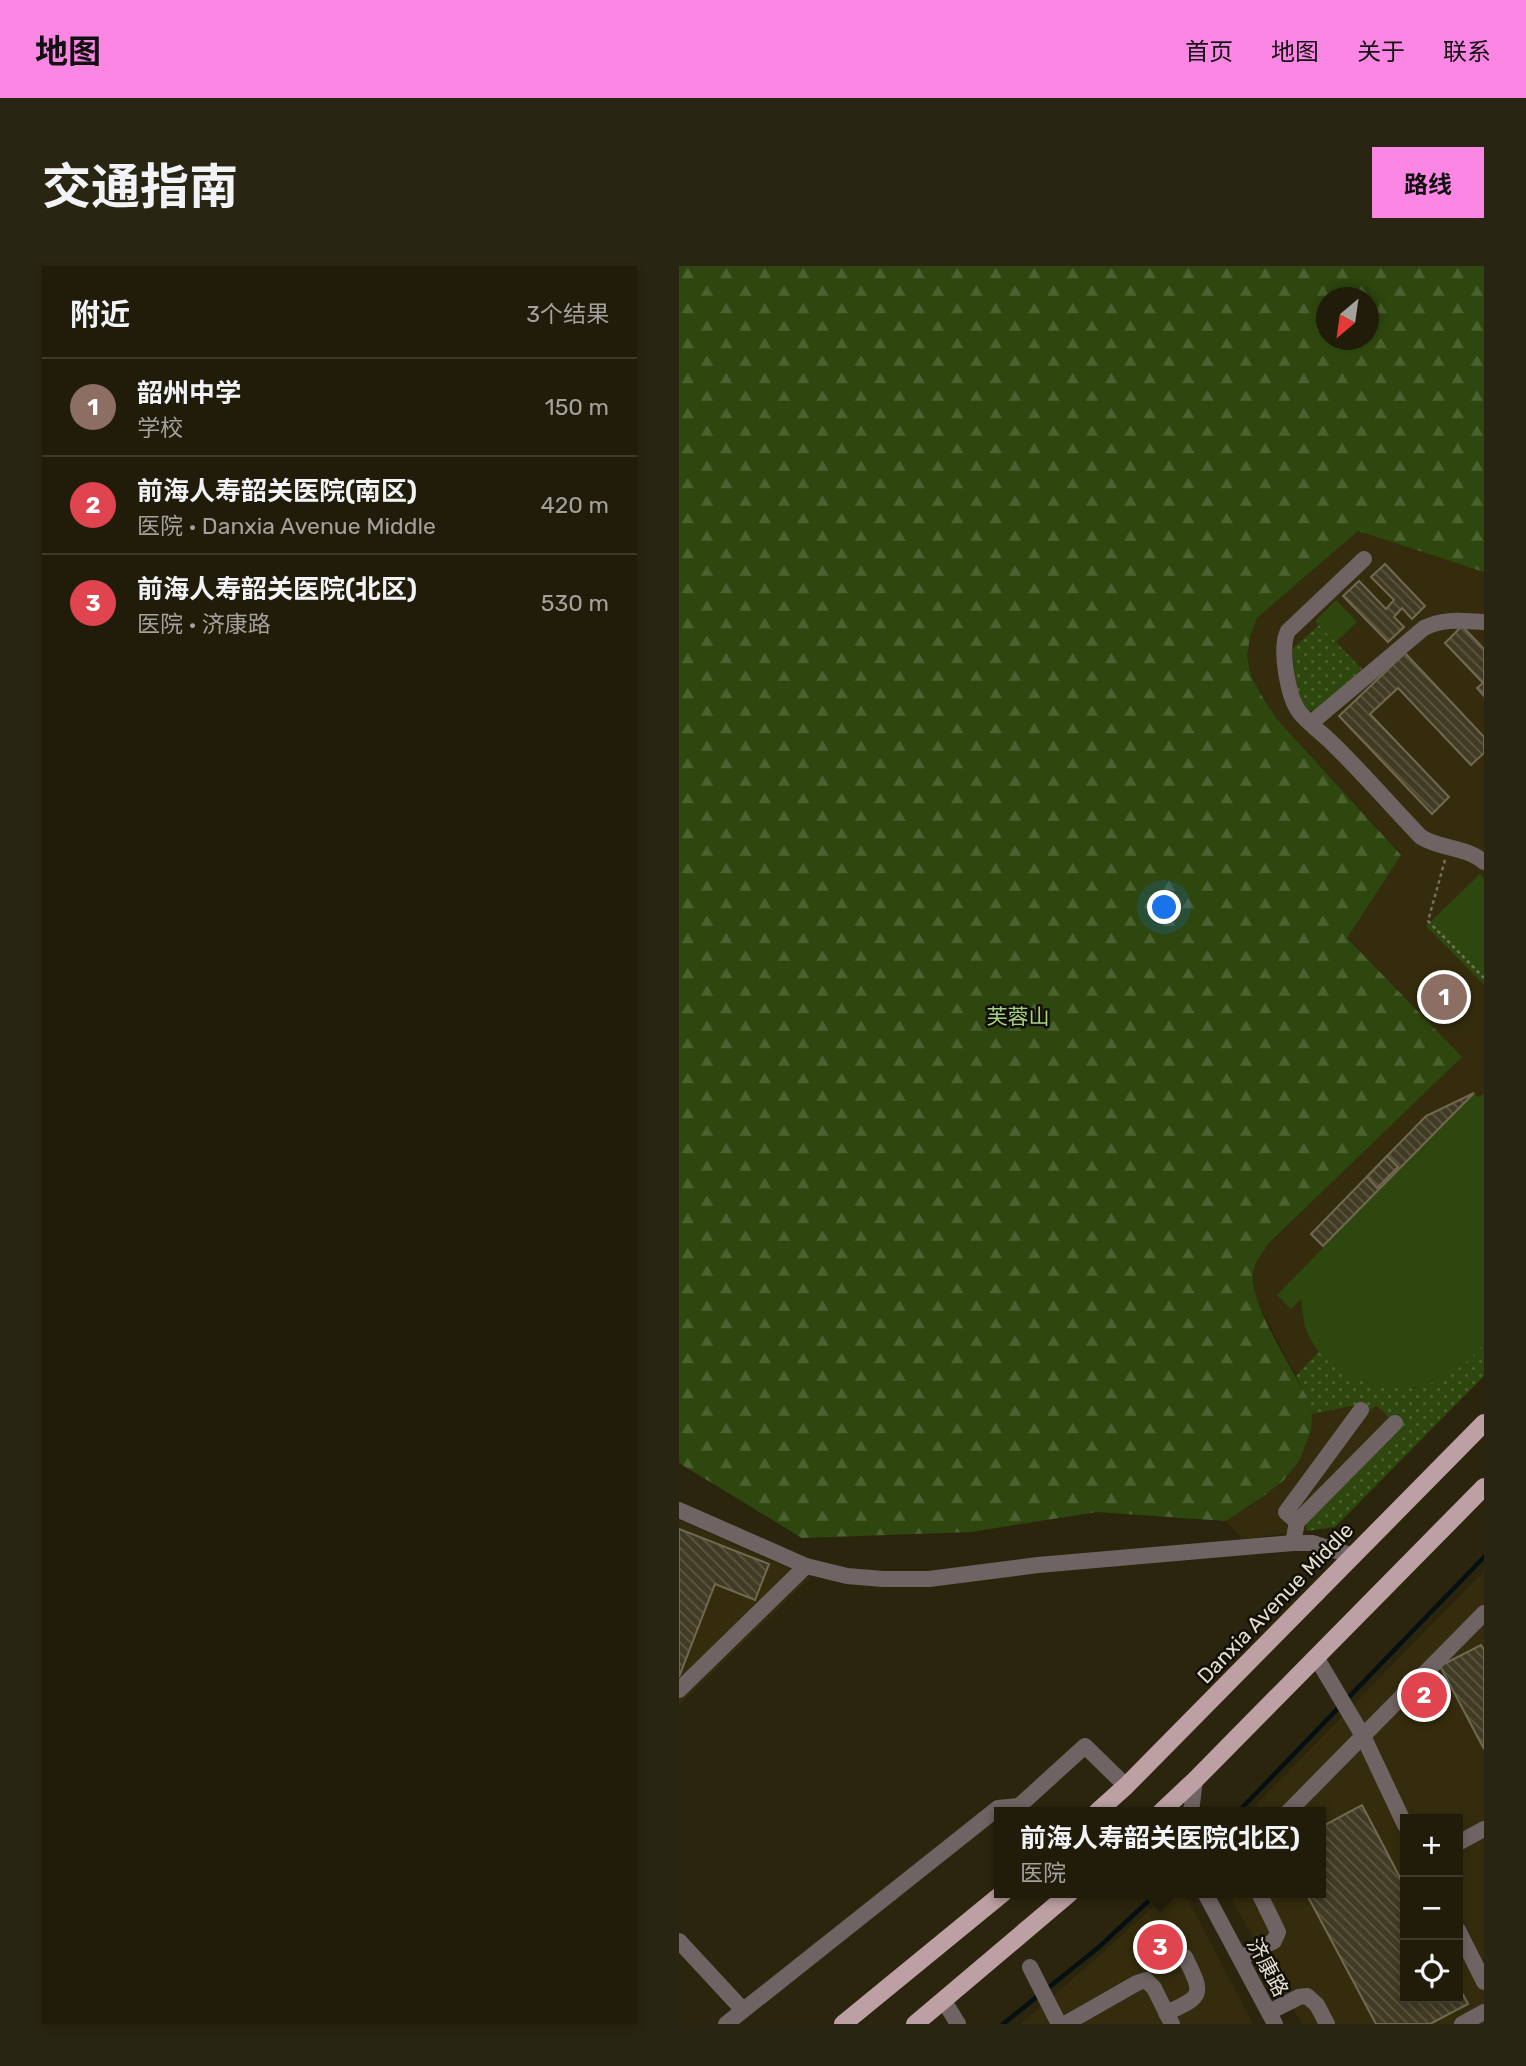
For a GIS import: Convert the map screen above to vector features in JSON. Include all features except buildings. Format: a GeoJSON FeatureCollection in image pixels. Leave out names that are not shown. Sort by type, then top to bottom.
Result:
{"type":"FeatureCollection","features":[{"type":"Feature","properties":{"kind":"main road","name":"Danxia Avenue Middle"},"geometry":{"type":"LineString","coordinates":[[1103,1807],[1484,1423]]}},
{"type":"Feature","properties":{"kind":"main road"},"geometry":{"type":"LineString","coordinates":[[1166,1807],[1484,1487]]}},
{"type":"Feature","properties":{"kind":"main road"},"geometry":{"type":"LineString","coordinates":[[843,2024],[997,1898]]}},
{"type":"Feature","properties":{"kind":"main road"},"geometry":{"type":"LineString","coordinates":[[915,2024],[1064,1898]]}},
{"type":"Feature","properties":{"kind":"street"},"geometry":{"type":"LineString","coordinates":[[1364,559],[1288,631],[1284,639],[1284,649],[1290,692],[1301,714],[1421,837],[1431,844],[1474,855],[1484,862]]}},
{"type":"Feature","properties":{"kind":"street"},"geometry":{"type":"LineString","coordinates":[[1311,723],[1425,628],[1447,620],[1484,622]]}},
{"type":"Feature","properties":{"kind":"street"},"geometry":{"type":"LineString","coordinates":[[1297,1522],[1286,1512],[1361,1410]]}},
{"type":"Feature","properties":{"kind":"street"},"geometry":{"type":"LineString","coordinates":[[1293,1543],[1297,1522],[1395,1423]]}},
{"type":"Feature","properties":{"kind":"street"},"geometry":{"type":"LineString","coordinates":[[679,1510],[806,1566],[847,1576],[883,1579],[929,1579],[1038,1564],[1293,1543],[1312,1544],[1353,1556]]}},
{"type":"Feature","properties":{"kind":"street"},"geometry":{"type":"LineString","coordinates":[[679,1690],[806,1566]]}},
{"type":"Feature","properties":{"kind":"street"},"geometry":{"type":"LineString","coordinates":[[1293,1807],[1484,1613]]}},
{"type":"Feature","properties":{"kind":"street"},"geometry":{"type":"LineString","coordinates":[[1316,1657],[1363,1736],[1400,1814]]}},
{"type":"Feature","properties":{"kind":"street"},"geometry":{"type":"LineString","coordinates":[[1008,1807],[1019,1806],[1085,1746],[1126,1786]]}},
{"type":"Feature","properties":{"kind":"street"},"geometry":{"type":"LineString","coordinates":[[1192,1807],[1195,1780]]}},
{"type":"Feature","properties":{"kind":"street"},"geometry":{"type":"LineString","coordinates":[[726,2024],[994,1811]]}},
{"type":"Feature","properties":{"kind":"street"},"geometry":{"type":"LineString","coordinates":[[1463,1840],[1484,1829]]}},
{"type":"Feature","properties":{"kind":"street","name":"济康路"},"geometry":{"type":"LineString","coordinates":[[1208,1898],[1272,2018]]}},
{"type":"Feature","properties":{"kind":"street"},"geometry":{"type":"LineString","coordinates":[[1240,1958],[1274,1941],[1278,1932],[1261,1898]]}},
{"type":"Feature","properties":{"kind":"street"},"geometry":{"type":"LineString","coordinates":[[1463,1940],[1484,1982]]}},
{"type":"Feature","properties":{"kind":"street"},"geometry":{"type":"LineString","coordinates":[[679,1941],[743,2010]]}},
{"type":"Feature","properties":{"kind":"street"},"geometry":{"type":"LineString","coordinates":[[1065,2024],[1146,1980],[1154,1988],[1169,2018],[1192,2000],[1198,1989],[1185,1958]]}},
{"type":"Feature","properties":{"kind":"street"},"geometry":{"type":"LineString","coordinates":[[1030,1967],[1059,2024]]}},
{"type":"Feature","properties":{"kind":"street"},"geometry":{"type":"LineString","coordinates":[[1272,2018],[1299,1997],[1307,1996],[1317,2005],[1327,2024]]}},
{"type":"Feature","properties":{"kind":"street"},"geometry":{"type":"LineString","coordinates":[[944,2001],[958,2024]]}},
{"type":"Feature","properties":{"kind":"street"},"geometry":{"type":"LineString","coordinates":[[1462,2024],[1484,2011]]}},
{"type":"Feature","properties":{"kind":"path"},"geometry":{"type":"LineString","coordinates":[[1449,848],[1428,921],[1484,978]]}},
{"type":"Feature","properties":{"kind":"shaded area"},"geometry":{"type":"Polygon","coordinates":[[[1358,531],[1484,572],[1484,1376],[1335,1527],[1242,1539],[1226,1521],[1262,1497],[1307,1397],[1255,1297],[1253,1270],[1268,1244],[1462,1057],[1347,938],[1401,854],[1276,718],[1251,676],[1247,656],[1257,618],[1358,531]]]}},
{"type":"Feature","properties":{"kind":"shaded area"},"geometry":{"type":"Polygon","coordinates":[[[679,1520],[810,1578],[679,1705],[679,1520]]]}},
{"type":"Feature","properties":{"kind":"shaded area"},"geometry":{"type":"Polygon","coordinates":[[[1484,1571],[1484,2024],[1302,2024],[1231,1898],[1326,1898],[1326,1807],[1254,1807],[1484,1571]]]}},
{"type":"Feature","properties":{"kind":"shaded area"},"geometry":{"type":"Polygon","coordinates":[[[1161,1900],[1188,1900],[1253,2024],[1020,2024],[1056,1994],[1161,1900]]]}},
{"type":"Feature","properties":{"kind":"green space","name":"芙蓉山"},"geometry":{"type":"Polygon","coordinates":[[[679,266],[1484,266],[1484,572],[1358,531],[1257,618],[1247,656],[1251,676],[1276,718],[1401,855],[1347,938],[1462,1057],[1268,1244],[1255,1265],[1254,1286],[1264,1318],[1307,1397],[1312,1414],[1311,1430],[1299,1461],[1283,1481],[1226,1521],[1097,1512],[971,1532],[802,1538],[679,1463],[679,266]]]}},
{"type":"Feature","properties":{"kind":"green space"},"geometry":{"type":"Polygon","coordinates":[[[1336,600],[1357,622],[1336,642],[1315,621],[1336,600]]]}},
{"type":"Feature","properties":{"kind":"green space"},"geometry":{"type":"Polygon","coordinates":[[[1319,625],[1362,669],[1318,709],[1306,712],[1297,698],[1292,649],[1319,625]]]}},
{"type":"Feature","properties":{"kind":"green space"},"geometry":{"type":"Polygon","coordinates":[[[1480,874],[1484,878],[1484,985],[1426,926],[1480,874]]]}},
{"type":"Feature","properties":{"kind":"green space"},"geometry":{"type":"Polygon","coordinates":[[[1474,1093],[1478,1097],[1484,1094],[1484,1345],[1454,1372],[1432,1383],[1395,1388],[1357,1379],[1325,1358],[1313,1343],[1305,1326],[1301,1299],[1291,1309],[1277,1295],[1474,1093]]]}},
{"type":"Feature","properties":{"kind":"green space"},"geometry":{"type":"Polygon","coordinates":[[[1484,1345],[1484,1376],[1335,1527],[1307,1531],[1306,1524],[1401,1429],[1376,1405],[1366,1415],[1356,1405],[1312,1414],[1296,1376],[1319,1351],[1343,1372],[1368,1384],[1415,1388],[1484,1345]]]}},
{"type":"Feature","properties":{"kind":"waterway"},"geometry":{"type":"LineString","coordinates":[[1243,1807],[1484,1557]]}},
{"type":"Feature","properties":{"kind":"waterway"},"geometry":{"type":"LineString","coordinates":[[1003,2024],[1099,1947],[1152,1898]]}},
{"type":"Feature","properties":{"kind":"place","name":"韶州中学"},"geometry":{"type":"Point","coordinates":[1444,997]}},
{"type":"Feature","properties":{"kind":"place","name":"前海人寿韶关医院(南区)"},"geometry":{"type":"Point","coordinates":[1424,1695]}},
{"type":"Feature","properties":{"kind":"place","name":"前海人寿韶关医院(北区)"},"geometry":{"type":"Point","coordinates":[1160,1947]}}]}
